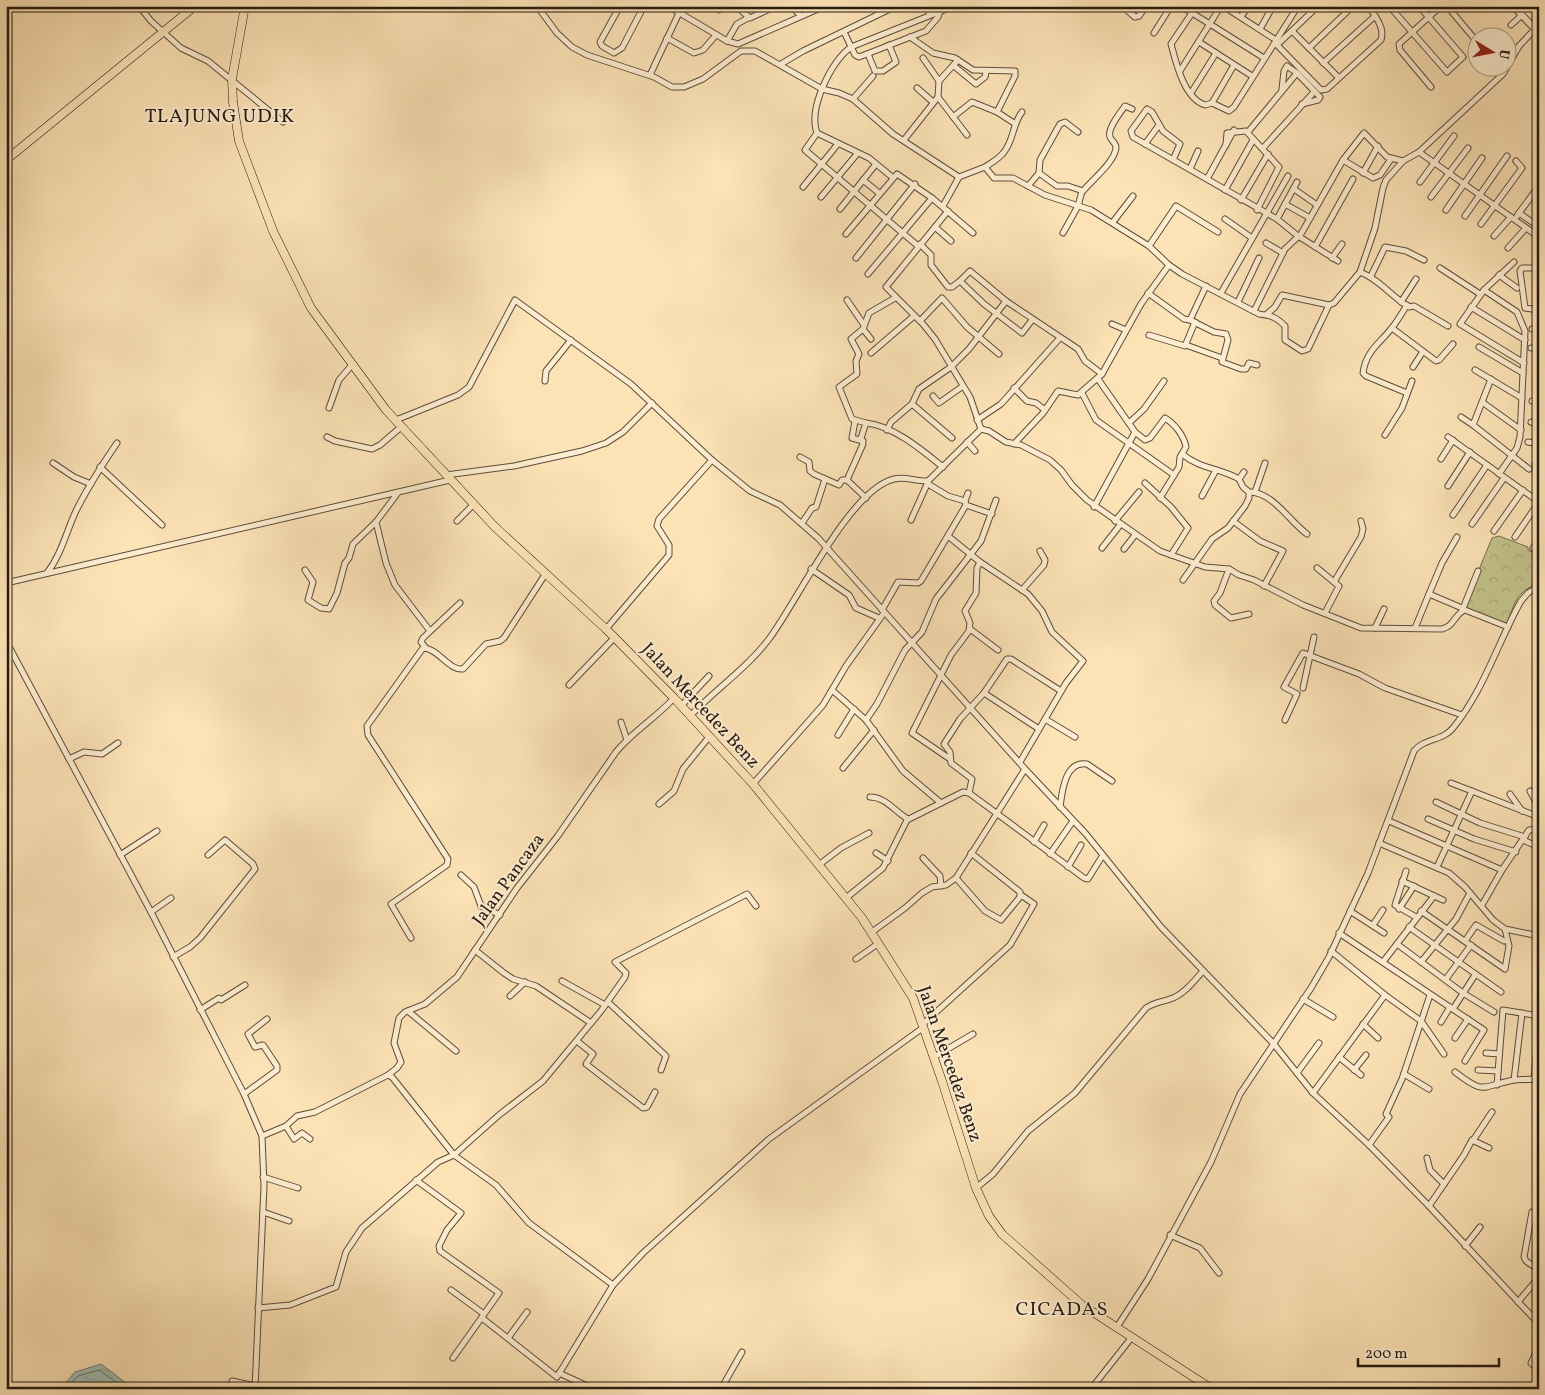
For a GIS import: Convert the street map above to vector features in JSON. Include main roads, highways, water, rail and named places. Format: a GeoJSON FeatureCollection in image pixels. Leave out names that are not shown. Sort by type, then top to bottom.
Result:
{"type":"FeatureCollection","features":[{"type":"Feature","properties":{"kind":"main road"},"geometry":{"type":"LineString","coordinates":[[6,160],[195,6]]}},
{"type":"Feature","properties":{"kind":"main road","name":"Jalan Mercedez Benz"},"geometry":{"type":"LineString","coordinates":[[245,6],[232,79],[233,102],[239,141],[257,192],[286,260],[311,308],[352,365],[399,423],[448,478],[546,574],[606,628],[674,698],[753,784],[820,864],[872,932],[908,987],[934,1056],[976,1188],[989,1216],[1009,1241],[1070,1296],[1212,1389]]}},
{"type":"Feature","properties":{"kind":"water"},"geometry":{"type":"Polygon","coordinates":[[[101,1364],[134,1389],[60,1389],[75,1372],[101,1364]]]}},
{"type":"Feature","properties":{"kind":"district","name":"TLAJUNG UDIK"},"geometry":{"type":"Point","coordinates":[220,117]}},
{"type":"Feature","properties":{"kind":"district","name":"CICADAS"},"geometry":{"type":"Point","coordinates":[1062,1310]}}]}
